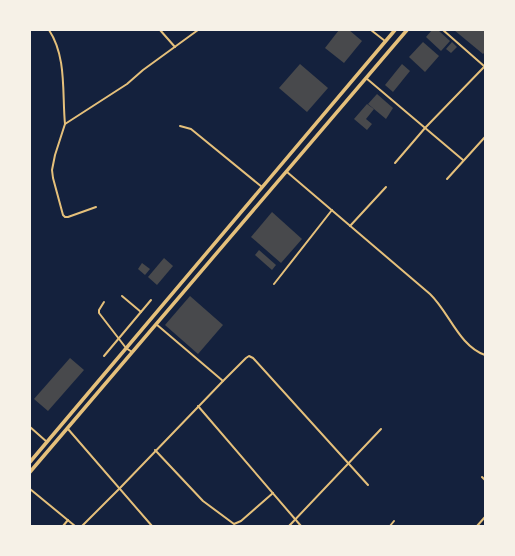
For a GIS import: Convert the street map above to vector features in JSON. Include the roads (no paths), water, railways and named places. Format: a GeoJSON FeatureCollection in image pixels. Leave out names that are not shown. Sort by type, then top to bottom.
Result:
{"type":"FeatureCollection","features":[{"type":"Feature","properties":{"kind":"main road"},"geometry":{"type":"LineString","coordinates":[[30,462],[396,30]]}},
{"type":"Feature","properties":{"kind":"main road"},"geometry":{"type":"LineString","coordinates":[[30,472],[407,30]]}},
{"type":"Feature","properties":{"kind":"main road"},"geometry":{"type":"LineString","coordinates":[[332,105],[338,110]]}},
{"type":"Feature","properties":{"kind":"main road"},"geometry":{"type":"LineString","coordinates":[[245,208],[251,213]]}},
{"type":"Feature","properties":{"kind":"street"},"geometry":{"type":"LineString","coordinates":[[49,30],[58,47],[60,58],[65,124],[55,155],[52,174],[64,217],[96,207]]}},
{"type":"Feature","properties":{"kind":"street"},"geometry":{"type":"LineString","coordinates":[[160,30],[175,47]]}},
{"type":"Feature","properties":{"kind":"street"},"geometry":{"type":"LineString","coordinates":[[65,124],[127,84],[198,30]]}},
{"type":"Feature","properties":{"kind":"street"},"geometry":{"type":"LineString","coordinates":[[371,30],[386,41]]}},
{"type":"Feature","properties":{"kind":"street"},"geometry":{"type":"LineString","coordinates":[[395,163],[425,128],[484,66],[443,30]]}},
{"type":"Feature","properties":{"kind":"street"},"geometry":{"type":"LineString","coordinates":[[366,78],[463,160]]}},
{"type":"Feature","properties":{"kind":"street"},"geometry":{"type":"LineString","coordinates":[[180,126],[191,129],[262,187]]}},
{"type":"Feature","properties":{"kind":"street"},"geometry":{"type":"LineString","coordinates":[[447,179],[485,137]]}},
{"type":"Feature","properties":{"kind":"street"},"geometry":{"type":"LineString","coordinates":[[287,172],[430,294],[444,310],[466,342],[474,350],[485,354]]}},
{"type":"Feature","properties":{"kind":"street"},"geometry":{"type":"LineString","coordinates":[[350,226],[386,187]]}},
{"type":"Feature","properties":{"kind":"street"},"geometry":{"type":"LineString","coordinates":[[274,284],[332,210]]}},
{"type":"Feature","properties":{"kind":"street"},"geometry":{"type":"LineString","coordinates":[[122,296],[141,312]]}},
{"type":"Feature","properties":{"kind":"street"},"geometry":{"type":"LineString","coordinates":[[104,356],[151,300]]}},
{"type":"Feature","properties":{"kind":"street"},"geometry":{"type":"LineString","coordinates":[[104,302],[99,310],[99,313],[126,348],[132,352]]}},
{"type":"Feature","properties":{"kind":"street"},"geometry":{"type":"LineString","coordinates":[[156,324],[222,381]]}},
{"type":"Feature","properties":{"kind":"street"},"geometry":{"type":"LineString","coordinates":[[82,526],[222,381],[250,356],[368,485]]}},
{"type":"Feature","properties":{"kind":"street"},"geometry":{"type":"LineString","coordinates":[[198,406],[301,526]]}},
{"type":"Feature","properties":{"kind":"street"},"geometry":{"type":"LineString","coordinates":[[30,428],[47,442]]}},
{"type":"Feature","properties":{"kind":"street"},"geometry":{"type":"LineString","coordinates":[[67,429],[152,526]]}},
{"type":"Feature","properties":{"kind":"street"},"geometry":{"type":"LineString","coordinates":[[289,526],[381,429]]}},
{"type":"Feature","properties":{"kind":"street"},"geometry":{"type":"LineString","coordinates":[[155,450],[203,501],[234,524],[241,521],[272,493]]}},
{"type":"Feature","properties":{"kind":"street"},"geometry":{"type":"LineString","coordinates":[[482,477],[485,480]]}},
{"type":"Feature","properties":{"kind":"street"},"geometry":{"type":"LineString","coordinates":[[30,489],[75,526]]}},
{"type":"Feature","properties":{"kind":"street"},"geometry":{"type":"LineString","coordinates":[[477,526],[485,517]]}},
{"type":"Feature","properties":{"kind":"street"},"geometry":{"type":"LineString","coordinates":[[63,526],[68,520]]}},
{"type":"Feature","properties":{"kind":"street"},"geometry":{"type":"LineString","coordinates":[[390,526],[394,521]]}},
{"type":"Feature","properties":{"kind":"street"},"geometry":{"type":"LineString","coordinates":[[479,523],[482,526]]}}]}
